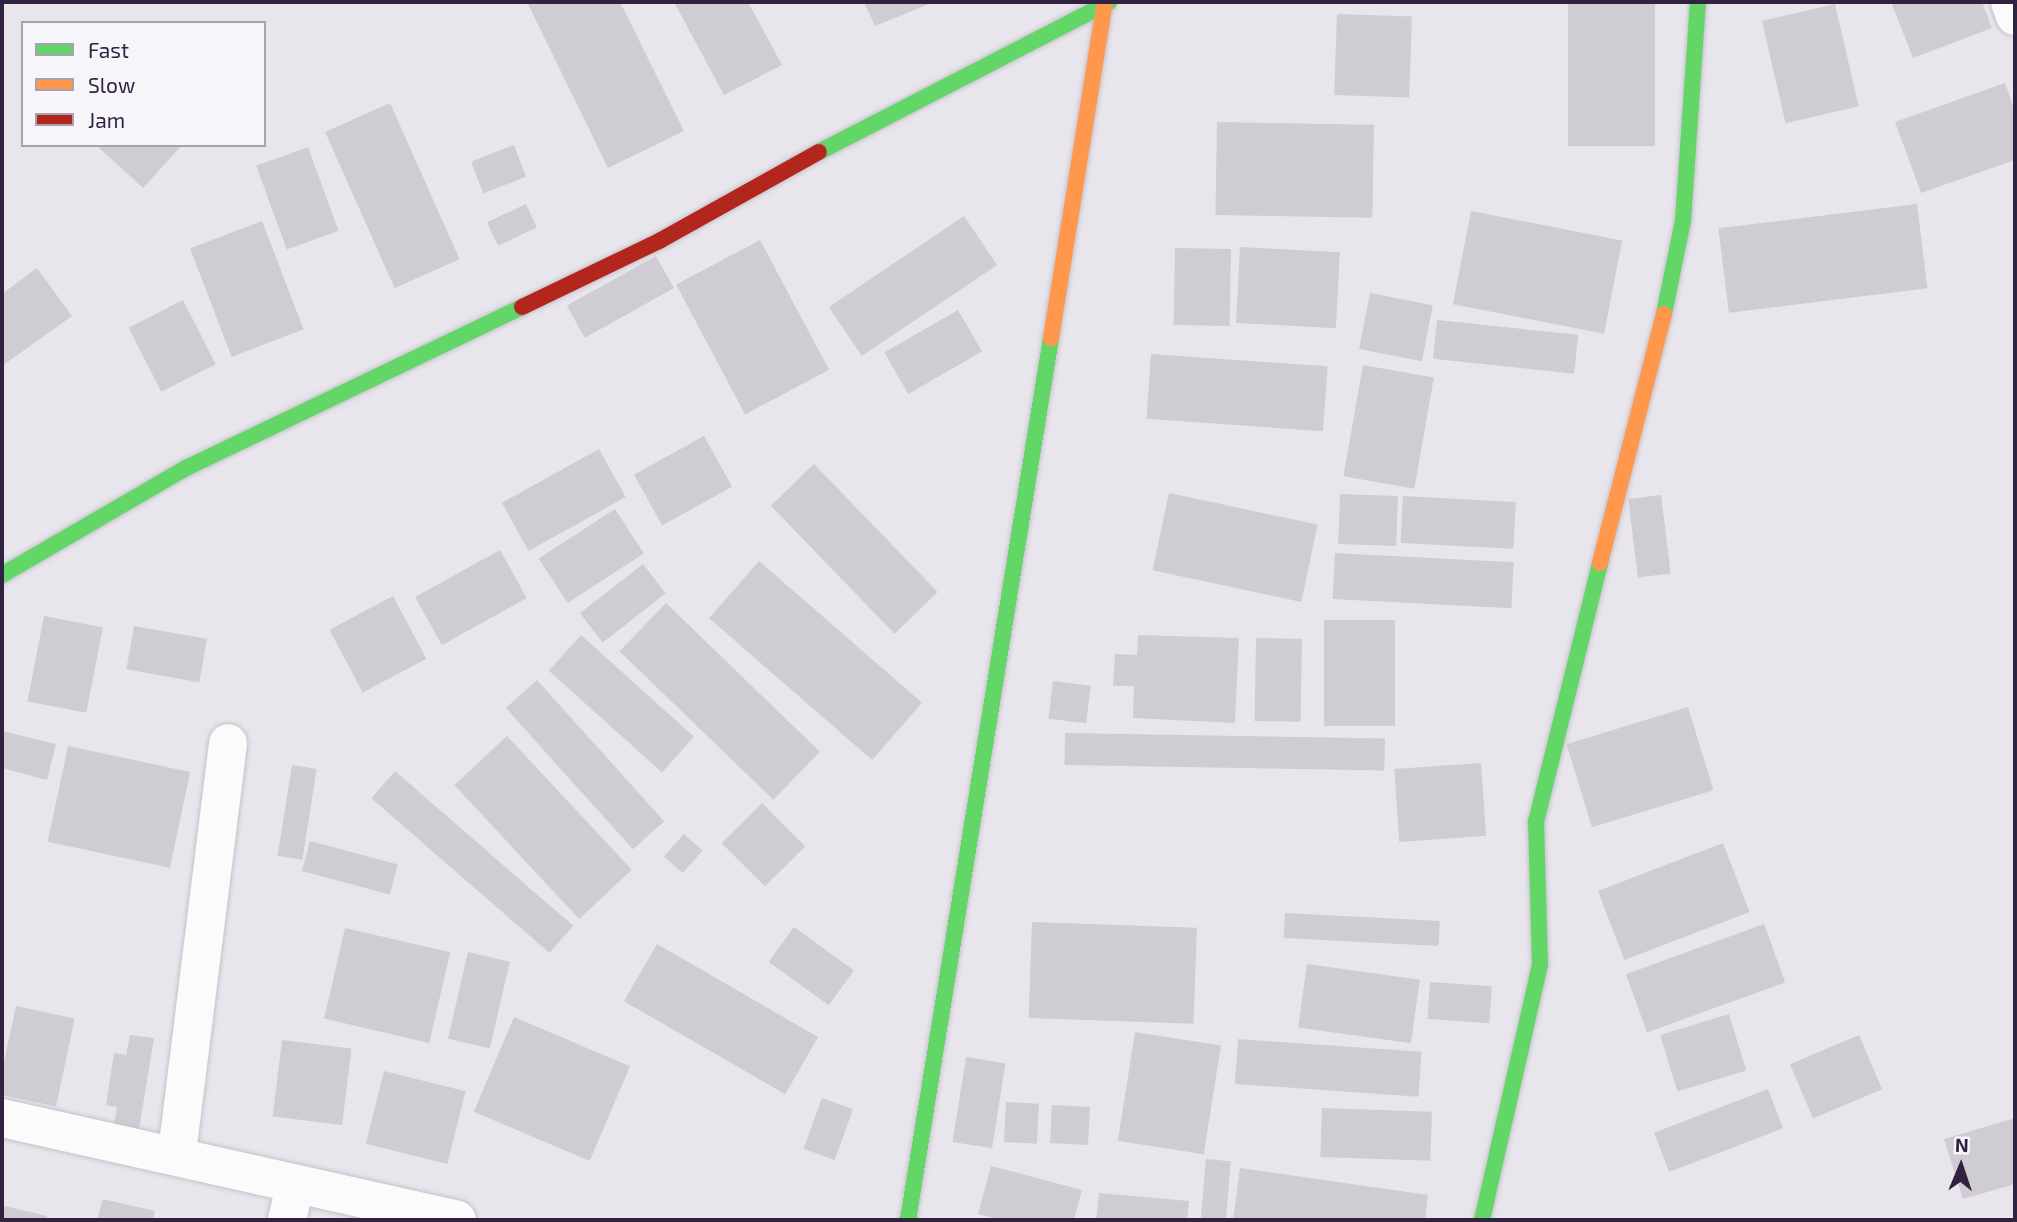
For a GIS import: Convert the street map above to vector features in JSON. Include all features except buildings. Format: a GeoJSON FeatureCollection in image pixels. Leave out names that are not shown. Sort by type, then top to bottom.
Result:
{"type":"FeatureCollection","features":[{"type":"Feature","properties":{"kind":"street"},"geometry":{"type":"LineString","coordinates":[[1482,1220],[1540,964],[1536,822],[1545,774],[1670,292],[1683,221],[1698,2]]}},
{"type":"Feature","properties":{"kind":"street"},"geometry":{"type":"LineString","coordinates":[[2010,2],[2015,16]]}},
{"type":"Feature","properties":{"kind":"street"},"geometry":{"type":"LineString","coordinates":[[2,575],[186,468],[659,241],[899,107],[957,85],[1106,3]]}},
{"type":"Feature","properties":{"kind":"street"},"geometry":{"type":"LineString","coordinates":[[908,1220],[1106,3]]}},
{"type":"Feature","properties":{"kind":"street"},"geometry":{"type":"LineString","coordinates":[[177,1153],[228,743]]}},
{"type":"Feature","properties":{"kind":"street"},"geometry":{"type":"LineString","coordinates":[[2,1118],[177,1153],[291,1203],[457,1220]]}},
{"type":"Feature","properties":{"kind":"traffic: fast"},"geometry":{"type":"LineString","coordinates":[[819,152],[1109,2]]}},
{"type":"Feature","properties":{"kind":"traffic: fast"},"geometry":{"type":"LineString","coordinates":[[1664,314],[1683,221],[1698,2]]}},
{"type":"Feature","properties":{"kind":"traffic: fast"},"geometry":{"type":"LineString","coordinates":[[2,575],[186,468],[522,307]]}},
{"type":"Feature","properties":{"kind":"traffic: fast"},"geometry":{"type":"LineString","coordinates":[[908,1220],[1051,338]]}},
{"type":"Feature","properties":{"kind":"traffic: fast"},"geometry":{"type":"LineString","coordinates":[[1482,1220],[1540,964],[1536,822],[1600,563]]}},
{"type":"Feature","properties":{"kind":"traffic: slow"},"geometry":{"type":"LineString","coordinates":[[1051,338],[1105,2]]}},
{"type":"Feature","properties":{"kind":"traffic: slow"},"geometry":{"type":"LineString","coordinates":[[1600,563],[1664,314]]}},
{"type":"Feature","properties":{"kind":"traffic: jam"},"geometry":{"type":"LineString","coordinates":[[522,307],[659,241],[819,152]]}}]}
